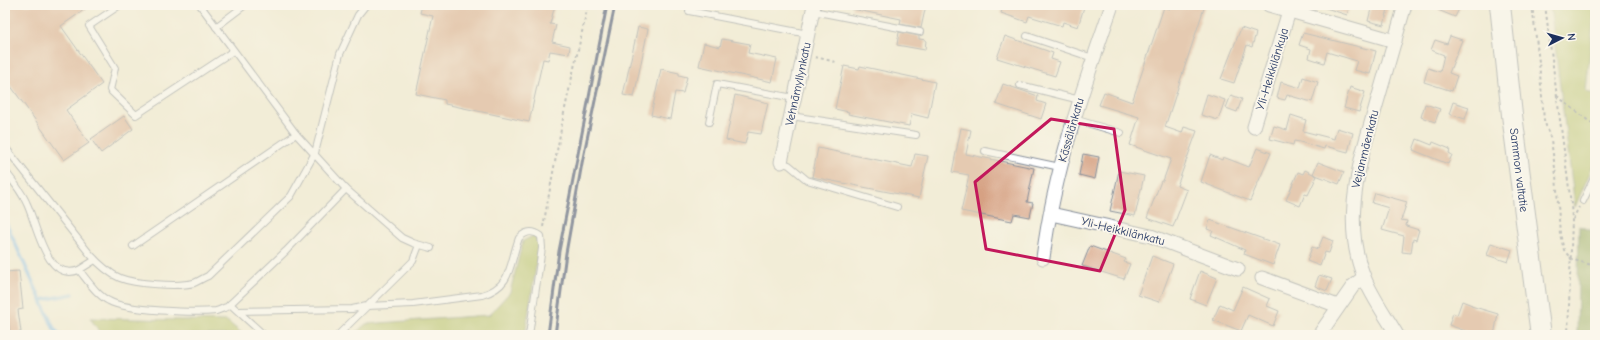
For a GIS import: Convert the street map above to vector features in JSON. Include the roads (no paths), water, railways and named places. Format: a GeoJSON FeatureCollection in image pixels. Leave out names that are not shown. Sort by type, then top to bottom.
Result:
{"type":"FeatureCollection","features":[{"type":"Feature","properties":{"kind":"main road","name":"Sammon valtatie"},"geometry":{"type":"LineString","coordinates":[[1500,5],[1512,115],[1542,335]]}},
{"type":"Feature","properties":{"kind":"street","name":"Kässälänkatu"},"geometry":{"type":"LineString","coordinates":[[1043,258],[1060,167],[1093,58],[1112,5]]}},
{"type":"Feature","properties":{"kind":"street","name":"Yli-Heikkilänkuja"},"geometry":{"type":"LineString","coordinates":[[1269,5],[1395,41]]}},
{"type":"Feature","properties":{"kind":"street","name":"Veijanmäenkatu"},"geometry":{"type":"LineString","coordinates":[[1397,335],[1364,277],[1355,242],[1353,212],[1354,189],[1363,151],[1405,5]]}},
{"type":"Feature","properties":{"kind":"street","name":"Vehnämyllynkatu"},"geometry":{"type":"LineString","coordinates":[[781,162],[813,8]]}},
{"type":"Feature","properties":{"kind":"street","name":"Yli-Heikkilänkuja"},"geometry":{"type":"LineString","coordinates":[[1254,127],[1289,11]]}},
{"type":"Feature","properties":{"kind":"street","name":"Yli-Heikkilänkatu"},"geometry":{"type":"LineString","coordinates":[[1051,214],[1151,236],[1238,269]]}},
{"type":"Feature","properties":{"kind":"street"},"geometry":{"type":"LineString","coordinates":[[1319,335],[1353,286],[1364,277]]}},
{"type":"Feature","properties":{"kind":"street"},"geometry":{"type":"LineString","coordinates":[[1262,278],[1338,306]]}},
{"type":"Feature","properties":{"kind":"lane"},"geometry":{"type":"LineString","coordinates":[[120,5],[89,26],[115,68],[110,90],[136,116],[234,51]]}},
{"type":"Feature","properties":{"kind":"lane"},"geometry":{"type":"LineString","coordinates":[[200,5],[296,134],[346,189],[402,238],[419,245],[432,248]]}},
{"type":"Feature","properties":{"kind":"lane"},"geometry":{"type":"LineString","coordinates":[[216,27],[245,5]]}},
{"type":"Feature","properties":{"kind":"lane"},"geometry":{"type":"LineString","coordinates":[[5,147],[94,260],[120,278],[133,281],[159,284],[195,283],[208,276],[291,196],[314,154],[340,54],[358,15],[366,5]]}},
{"type":"Feature","properties":{"kind":"lane"},"geometry":{"type":"LineString","coordinates":[[813,8],[920,32]]}},
{"type":"Feature","properties":{"kind":"lane"},"geometry":{"type":"LineString","coordinates":[[688,10],[808,34]]}},
{"type":"Feature","properties":{"kind":"lane"},"geometry":{"type":"LineString","coordinates":[[1027,36],[1093,58]]}},
{"type":"Feature","properties":{"kind":"lane"},"geometry":{"type":"LineString","coordinates":[[709,122],[717,84],[794,98]]}},
{"type":"Feature","properties":{"kind":"lane"},"geometry":{"type":"LineString","coordinates":[[1020,85],[1080,100]]}},
{"type":"Feature","properties":{"kind":"lane"},"geometry":{"type":"LineString","coordinates":[[791,116],[916,135]]}},
{"type":"Feature","properties":{"kind":"lane"},"geometry":{"type":"LineString","coordinates":[[1074,120],[1120,133]]}},
{"type":"Feature","properties":{"kind":"lane"},"geometry":{"type":"LineString","coordinates":[[134,246],[296,134]]}},
{"type":"Feature","properties":{"kind":"lane"},"geometry":{"type":"LineString","coordinates":[[985,150],[1060,167]]}},
{"type":"Feature","properties":{"kind":"lane"},"geometry":{"type":"LineString","coordinates":[[781,162],[789,165],[807,180],[898,207]]}},
{"type":"Feature","properties":{"kind":"lane"},"geometry":{"type":"LineString","coordinates":[[5,171],[23,195],[49,259],[58,268],[62,271],[74,272],[94,260]]}},
{"type":"Feature","properties":{"kind":"lane"},"geometry":{"type":"LineString","coordinates":[[1583,201],[1595,176]]}},
{"type":"Feature","properties":{"kind":"lane"},"geometry":{"type":"LineString","coordinates":[[79,270],[102,297],[120,306],[153,309],[216,311],[230,304],[286,251],[346,189]]}},
{"type":"Feature","properties":{"kind":"lane"},"geometry":{"type":"LineString","coordinates":[[239,311],[352,308],[413,304],[482,295],[492,292],[501,286],[506,278],[519,238],[523,233],[533,232],[541,236],[542,248],[529,335]]}},
{"type":"Feature","properties":{"kind":"lane"},"geometry":{"type":"LineString","coordinates":[[338,335],[413,261],[419,245]]}},
{"type":"Feature","properties":{"kind":"lane"},"geometry":{"type":"LineString","coordinates":[[230,304],[264,335]]}},
{"type":"Feature","properties":{"kind":"waterway"},"geometry":{"type":"LineString","coordinates":[[5,221],[54,329],[60,335]]}},
{"type":"Feature","properties":{"kind":"waterway"},"geometry":{"type":"LineString","coordinates":[[42,300],[73,294]]}},
{"type":"Feature","properties":{"kind":"railway"},"geometry":{"type":"LineString","coordinates":[[548,335],[559,251],[607,5]]}},
{"type":"Feature","properties":{"kind":"railway"},"geometry":{"type":"LineString","coordinates":[[555,335],[566,253],[582,163],[615,5]]}}]}
